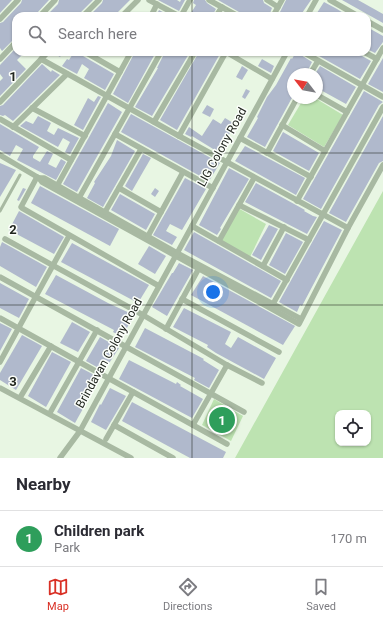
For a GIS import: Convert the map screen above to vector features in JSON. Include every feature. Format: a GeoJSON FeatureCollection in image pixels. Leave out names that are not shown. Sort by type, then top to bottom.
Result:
{"type":"FeatureCollection","features":[{"type":"Feature","properties":{"kind":"street"},"geometry":{"type":"LineString","coordinates":[[0,19],[18,0]]}},
{"type":"Feature","properties":{"kind":"street"},"geometry":{"type":"LineString","coordinates":[[44,12],[55,0]]}},
{"type":"Feature","properties":{"kind":"street"},"geometry":{"type":"LineString","coordinates":[[87,12],[99,0]]}},
{"type":"Feature","properties":{"kind":"street"},"geometry":{"type":"LineString","coordinates":[[126,12],[138,0]]}},
{"type":"Feature","properties":{"kind":"street"},"geometry":{"type":"LineString","coordinates":[[149,0],[172,12]]}},
{"type":"Feature","properties":{"kind":"street"},"geometry":{"type":"LineString","coordinates":[[182,12],[190,0]]}},
{"type":"Feature","properties":{"kind":"street"},"geometry":{"type":"LineString","coordinates":[[209,0],[231,12]]}},
{"type":"Feature","properties":{"kind":"street"},"geometry":{"type":"LineString","coordinates":[[267,0],[278,7]]}},
{"type":"Feature","properties":{"kind":"street"},"geometry":{"type":"LineString","coordinates":[[275,12],[282,0]]}},
{"type":"Feature","properties":{"kind":"street"},"geometry":{"type":"LineString","coordinates":[[309,12],[316,0]]}},
{"type":"Feature","properties":{"kind":"street"},"geometry":{"type":"LineString","coordinates":[[330,0],[351,12]]}},
{"type":"Feature","properties":{"kind":"street"},"geometry":{"type":"LineString","coordinates":[[153,12],[157,4]]}},
{"type":"Feature","properties":{"kind":"street"},"geometry":{"type":"LineString","coordinates":[[219,12],[222,7]]}},
{"type":"Feature","properties":{"kind":"street"},"geometry":{"type":"LineString","coordinates":[[371,23],[383,30]]}},
{"type":"Feature","properties":{"kind":"street"},"geometry":{"type":"LineString","coordinates":[[1,56],[12,46]]}},
{"type":"Feature","properties":{"kind":"street"},"geometry":{"type":"LineString","coordinates":[[297,201],[383,48]]}},
{"type":"Feature","properties":{"kind":"street"},"geometry":{"type":"LineString","coordinates":[[0,102],[44,56]]}},
{"type":"Feature","properties":{"kind":"street"},"geometry":{"type":"LineString","coordinates":[[94,56],[120,72]]}},
{"type":"Feature","properties":{"kind":"street"},"geometry":{"type":"LineString","coordinates":[[57,186],[129,56]]}},
{"type":"Feature","properties":{"kind":"street"},"geometry":{"type":"LineString","coordinates":[[79,198],[159,56]]}},
{"type":"Feature","properties":{"kind":"street"},"geometry":{"type":"LineString","coordinates":[[154,122],[193,56]]}},
{"type":"Feature","properties":{"kind":"street"},"geometry":{"type":"LineString","coordinates":[[179,136],[224,56]]}},
{"type":"Feature","properties":{"kind":"street"},"geometry":{"type":"LineString","coordinates":[[233,56],[272,79]]}},
{"type":"Feature","properties":{"kind":"street","name":"LIG Colony Road"},"geometry":{"type":"LineString","coordinates":[[176,255],[285,56]]}},
{"type":"Feature","properties":{"kind":"street"},"geometry":{"type":"LineString","coordinates":[[310,56],[383,97]]}},
{"type":"Feature","properties":{"kind":"street"},"geometry":{"type":"LineString","coordinates":[[371,56],[377,59]]}},
{"type":"Feature","properties":{"kind":"street"},"geometry":{"type":"LineString","coordinates":[[41,59],[254,178],[348,228]]}},
{"type":"Feature","properties":{"kind":"street"},"geometry":{"type":"LineString","coordinates":[[314,68],[318,61]]}},
{"type":"Feature","properties":{"kind":"street"},"geometry":{"type":"LineString","coordinates":[[13,127],[67,74]]}},
{"type":"Feature","properties":{"kind":"street"},"geometry":{"type":"LineString","coordinates":[[323,98],[347,112]]}},
{"type":"Feature","properties":{"kind":"street"},"geometry":{"type":"LineString","coordinates":[[267,153],[294,104]]}},
{"type":"Feature","properties":{"kind":"street"},"geometry":{"type":"LineString","coordinates":[[273,304],[383,107]]}},
{"type":"Feature","properties":{"kind":"street"},"geometry":{"type":"LineString","coordinates":[[32,108],[85,136]]}},
{"type":"Feature","properties":{"kind":"street"},"geometry":{"type":"LineString","coordinates":[[0,119],[71,160]]}},
{"type":"Feature","properties":{"kind":"street"},"geometry":{"type":"LineString","coordinates":[[282,125],[325,151]]}},
{"type":"Feature","properties":{"kind":"street"},"geometry":{"type":"LineString","coordinates":[[115,134],[213,188]]}},
{"type":"Feature","properties":{"kind":"street"},"geometry":{"type":"LineString","coordinates":[[240,138],[311,177]]}},
{"type":"Feature","properties":{"kind":"street"},"geometry":{"type":"LineString","coordinates":[[105,212],[141,149]]}},
{"type":"Feature","properties":{"kind":"street"},"geometry":{"type":"LineString","coordinates":[[0,155],[148,236],[198,270],[298,324],[383,165]]}},
{"type":"Feature","properties":{"kind":"street"},"geometry":{"type":"LineString","coordinates":[[148,236],[183,172]]}},
{"type":"Feature","properties":{"kind":"street"},"geometry":{"type":"LineString","coordinates":[[38,177],[21,207],[159,286]]}},
{"type":"Feature","properties":{"kind":"street"},"geometry":{"type":"LineString","coordinates":[[38,177],[42,182],[176,255],[301,319]]}},
{"type":"Feature","properties":{"kind":"street"},"geometry":{"type":"LineString","coordinates":[[219,241],[254,178]]}},
{"type":"Feature","properties":{"kind":"street"},"geometry":{"type":"LineString","coordinates":[[119,188],[161,212]]}},
{"type":"Feature","properties":{"kind":"street"},"geometry":{"type":"LineString","coordinates":[[239,205],[309,240]]}},
{"type":"Feature","properties":{"kind":"street"},"geometry":{"type":"LineString","coordinates":[[192,226],[286,280]]}},
{"type":"Feature","properties":{"kind":"street"},"geometry":{"type":"LineString","coordinates":[[263,266],[284,227]]}},
{"type":"Feature","properties":{"kind":"street"},"geometry":{"type":"LineString","coordinates":[[0,360],[70,236]]}},
{"type":"Feature","properties":{"kind":"street"},"geometry":{"type":"LineString","coordinates":[[5,239],[143,314],[227,365],[262,383]]}},
{"type":"Feature","properties":{"kind":"street","name":"Brindavan Colony Road"},"geometry":{"type":"LineString","coordinates":[[60,458],[80,430],[176,255]]}},
{"type":"Feature","properties":{"kind":"street"},"geometry":{"type":"LineString","coordinates":[[166,329],[198,270]]}},
{"type":"Feature","properties":{"kind":"street"},"geometry":{"type":"LineString","coordinates":[[0,277],[244,412]]}},
{"type":"Feature","properties":{"kind":"street"},"geometry":{"type":"LineString","coordinates":[[182,299],[279,352]]}},
{"type":"Feature","properties":{"kind":"street"},"geometry":{"type":"LineString","coordinates":[[0,318],[227,444]]}},
{"type":"Feature","properties":{"kind":"street"},"geometry":{"type":"LineString","coordinates":[[51,411],[98,330]]}},
{"type":"Feature","properties":{"kind":"street"},"geometry":{"type":"LineString","coordinates":[[21,396],[50,346]]}},
{"type":"Feature","properties":{"kind":"street"},"geometry":{"type":"LineString","coordinates":[[193,425],[227,365]]}},
{"type":"Feature","properties":{"kind":"street"},"geometry":{"type":"LineString","coordinates":[[0,388],[131,458]]}},
{"type":"Feature","properties":{"kind":"street"},"geometry":{"type":"LineString","coordinates":[[106,439],[134,392]]}},
{"type":"Feature","properties":{"kind":"street"},"geometry":{"type":"LineString","coordinates":[[114,426],[173,458]]}},
{"type":"Feature","properties":{"kind":"lane"},"geometry":{"type":"LineString","coordinates":[[0,211],[20,175]]}},
{"type":"Feature","properties":{"kind":"green space"},"geometry":{"type":"Polygon","coordinates":[[[323,103],[343,115],[324,147],[288,125],[300,104],[323,103]]]}},
{"type":"Feature","properties":{"kind":"green space"},"geometry":{"type":"Polygon","coordinates":[[[383,191],[383,458],[235,458],[383,191]]]}},
{"type":"Feature","properties":{"kind":"green space"},"geometry":{"type":"Polygon","coordinates":[[[238,208],[266,224],[250,257],[220,241],[238,208]]]}},
{"type":"Feature","properties":{"kind":"green space"},"geometry":{"type":"Polygon","coordinates":[[[214,399],[243,416],[231,441],[202,425],[214,399]]]}},
{"type":"Feature","properties":{"kind":"building"},"geometry":{"type":"Polygon","coordinates":[[[0,0],[12,0],[0,13],[0,0]]]}},
{"type":"Feature","properties":{"kind":"building"},"geometry":{"type":"Polygon","coordinates":[[[22,0],[49,0],[38,12],[12,12],[22,0]]]}},
{"type":"Feature","properties":{"kind":"building"},"geometry":{"type":"Polygon","coordinates":[[[59,0],[93,0],[81,12],[50,12],[58,4],[59,0]]]}},
{"type":"Feature","properties":{"kind":"building"},"geometry":{"type":"Polygon","coordinates":[[[103,0],[130,0],[118,12],[93,12],[103,0]]]}},
{"type":"Feature","properties":{"kind":"building"},"geometry":{"type":"Polygon","coordinates":[[[158,0],[177,0],[180,2],[181,0],[185,0],[179,11],[158,0]]]}},
{"type":"Feature","properties":{"kind":"building"},"geometry":{"type":"Polygon","coordinates":[[[194,0],[205,0],[216,9],[214,12],[192,12],[196,5],[193,3],[194,0]]]}},
{"type":"Feature","properties":{"kind":"building"},"geometry":{"type":"Polygon","coordinates":[[[218,0],[263,0],[264,3],[272,8],[270,12],[239,12],[218,0]]]}},
{"type":"Feature","properties":{"kind":"building"},"geometry":{"type":"Polygon","coordinates":[[[286,0],[311,0],[303,12],[280,12],[286,0]]]}},
{"type":"Feature","properties":{"kind":"building"},"geometry":{"type":"Polygon","coordinates":[[[342,0],[358,0],[383,14],[383,23],[371,16],[371,12],[363,12],[342,0]]]}},
{"type":"Feature","properties":{"kind":"building"},"geometry":{"type":"Polygon","coordinates":[[[324,2],[342,12],[318,12],[324,2]]]}},
{"type":"Feature","properties":{"kind":"building"},"geometry":{"type":"Polygon","coordinates":[[[12,12],[12,41],[2,51],[0,48],[0,23],[3,22],[12,12]]]}},
{"type":"Feature","properties":{"kind":"building"},"geometry":{"type":"Polygon","coordinates":[[[371,29],[383,36],[383,42],[375,53],[371,51],[371,29]]]}},
{"type":"Feature","properties":{"kind":"building"},"geometry":{"type":"Polygon","coordinates":[[[12,52],[12,56],[21,56],[17,60],[26,69],[0,96],[0,81],[3,78],[0,74],[0,65],[12,52]]]}},
{"type":"Feature","properties":{"kind":"building"},"geometry":{"type":"Polygon","coordinates":[[[72,56],[83,56],[114,74],[105,90],[84,78],[89,69],[82,64],[77,74],[62,66],[67,59],[69,60],[72,56]]]}},
{"type":"Feature","properties":{"kind":"building"},"geometry":{"type":"Polygon","coordinates":[[[133,56],[154,56],[128,103],[113,94],[133,56]]]}},
{"type":"Feature","properties":{"kind":"building"},"geometry":{"type":"Polygon","coordinates":[[[163,56],[188,56],[152,116],[135,107],[163,56]]]}},
{"type":"Feature","properties":{"kind":"building"},"geometry":{"type":"Polygon","coordinates":[[[197,56],[219,56],[177,130],[160,120],[197,56]]]}},
{"type":"Feature","properties":{"kind":"building"},"geometry":{"type":"Polygon","coordinates":[[[294,56],[303,56],[312,62],[309,68],[287,68],[287,104],[289,104],[265,147],[247,137],[258,118],[257,117],[267,97],[276,85],[291,58],[292,59],[294,56]]]}},
{"type":"Feature","properties":{"kind":"building"},"geometry":{"type":"Polygon","coordinates":[[[319,56],[362,56],[371,61],[360,79],[319,56]]]}},
{"type":"Feature","properties":{"kind":"building"},"geometry":{"type":"Polygon","coordinates":[[[383,58],[383,92],[368,84],[383,58]]]}},
{"type":"Feature","properties":{"kind":"building"},"geometry":{"type":"Polygon","coordinates":[[[262,59],[274,66],[271,73],[258,66],[262,59]]]}},
{"type":"Feature","properties":{"kind":"building"},"geometry":{"type":"Polygon","coordinates":[[[42,64],[51,72],[52,70],[60,75],[13,121],[5,115],[0,115],[0,106],[3,105],[42,64]]]}},
{"type":"Feature","properties":{"kind":"building"},"geometry":{"type":"Polygon","coordinates":[[[242,66],[248,70],[242,80],[236,77],[242,66]]]}},
{"type":"Feature","properties":{"kind":"building"},"geometry":{"type":"Polygon","coordinates":[[[320,66],[356,87],[346,104],[323,91],[323,68],[319,68],[320,66]]]}},
{"type":"Feature","properties":{"kind":"building"},"geometry":{"type":"Polygon","coordinates":[[[246,89],[250,91],[245,99],[242,97],[246,89]]]}},
{"type":"Feature","properties":{"kind":"building"},"geometry":{"type":"Polygon","coordinates":[[[364,91],[383,102],[379,105],[321,209],[303,199],[364,91]]]}},
{"type":"Feature","properties":{"kind":"building"},"geometry":{"type":"Polygon","coordinates":[[[98,96],[101,97],[83,130],[74,125],[88,98],[94,102],[98,96]]]}},
{"type":"Feature","properties":{"kind":"building"},"geometry":{"type":"Polygon","coordinates":[[[108,103],[122,112],[77,192],[63,184],[108,103]]]}},
{"type":"Feature","properties":{"kind":"building"},"geometry":{"type":"Polygon","coordinates":[[[207,105],[214,109],[210,117],[202,113],[207,105]]]}},
{"type":"Feature","properties":{"kind":"building"},"geometry":{"type":"Polygon","coordinates":[[[131,114],[220,163],[209,181],[121,132],[131,114]]]}},
{"type":"Feature","properties":{"kind":"building"},"geometry":{"type":"Polygon","coordinates":[[[38,116],[51,123],[47,131],[54,135],[58,128],[79,138],[70,154],[65,152],[70,142],[63,138],[58,147],[20,126],[26,121],[33,124],[38,116]]]}},
{"type":"Feature","properties":{"kind":"building"},"geometry":{"type":"Polygon","coordinates":[[[383,116],[383,161],[379,163],[346,222],[329,213],[383,116]]]}},
{"type":"Feature","properties":{"kind":"building"},"geometry":{"type":"Polygon","coordinates":[[[225,118],[235,124],[226,140],[229,141],[226,146],[223,144],[218,152],[192,136],[191,137],[185,134],[189,127],[202,136],[213,119],[221,124],[225,118]]]}},
{"type":"Feature","properties":{"kind":"building"},"geometry":{"type":"Polygon","coordinates":[[[0,124],[39,147],[33,158],[40,162],[47,151],[53,154],[48,164],[56,168],[61,159],[66,162],[56,180],[17,160],[23,149],[16,145],[10,156],[0,150],[0,124]]]}},
{"type":"Feature","properties":{"kind":"building"},"geometry":{"type":"Polygon","coordinates":[[[283,132],[319,153],[309,171],[273,151],[283,132]]]}},
{"type":"Feature","properties":{"kind":"building"},"geometry":{"type":"Polygon","coordinates":[[[117,140],[135,151],[103,207],[87,198],[95,183],[94,182],[111,156],[117,140]]]}},
{"type":"Feature","properties":{"kind":"building"},"geometry":{"type":"Polygon","coordinates":[[[245,146],[305,178],[296,195],[235,161],[245,146]]]}},
{"type":"Feature","properties":{"kind":"building"},"geometry":{"type":"Polygon","coordinates":[[[143,154],[151,158],[132,191],[125,186],[143,154]]]}},
{"type":"Feature","properties":{"kind":"building"},"geometry":{"type":"Polygon","coordinates":[[[0,163],[16,170],[0,197],[0,163]]]}},
{"type":"Feature","properties":{"kind":"building"},"geometry":{"type":"Polygon","coordinates":[[[229,168],[249,179],[217,235],[199,225],[229,168]]]}},
{"type":"Feature","properties":{"kind":"building"},"geometry":{"type":"Polygon","coordinates":[[[185,178],[206,189],[182,230],[170,224],[166,231],[177,237],[172,245],[153,235],[185,178]]]}},
{"type":"Feature","properties":{"kind":"building"},"geometry":{"type":"Polygon","coordinates":[[[256,183],[317,217],[307,234],[245,202],[256,183]]]}},
{"type":"Feature","properties":{"kind":"building"},"geometry":{"type":"Polygon","coordinates":[[[40,186],[119,229],[110,246],[31,203],[40,186]]]}},
{"type":"Feature","properties":{"kind":"building"},"geometry":{"type":"Polygon","coordinates":[[[23,188],[26,189],[19,201],[17,200],[23,188]]]}},
{"type":"Feature","properties":{"kind":"building"},"geometry":{"type":"Polygon","coordinates":[[[155,188],[159,191],[155,197],[151,194],[155,188]]]}},
{"type":"Feature","properties":{"kind":"building"},"geometry":{"type":"Polygon","coordinates":[[[120,194],[155,214],[146,230],[111,210],[120,194]]]}},
{"type":"Feature","properties":{"kind":"building"},"geometry":{"type":"Polygon","coordinates":[[[19,211],[64,237],[54,254],[9,230],[19,211]]]}},
{"type":"Feature","properties":{"kind":"building"},"geometry":{"type":"Polygon","coordinates":[[[324,221],[342,230],[302,306],[300,305],[297,312],[279,302],[324,221]]]}},
{"type":"Feature","properties":{"kind":"building"},"geometry":{"type":"Polygon","coordinates":[[[269,225],[278,229],[261,260],[252,255],[269,225]]]}},
{"type":"Feature","properties":{"kind":"building"},"geometry":{"type":"Polygon","coordinates":[[[194,232],[281,281],[271,298],[184,250],[194,232]]]}},
{"type":"Feature","properties":{"kind":"building"},"geometry":{"type":"Polygon","coordinates":[[[286,233],[303,242],[285,274],[269,265],[286,233]]]}},
{"type":"Feature","properties":{"kind":"building"},"geometry":{"type":"Polygon","coordinates":[[[2,242],[47,267],[36,287],[0,266],[0,247],[2,242]]]}},
{"type":"Feature","properties":{"kind":"building"},"geometry":{"type":"Polygon","coordinates":[[[72,243],[149,285],[138,303],[61,262],[72,243]]]}},
{"type":"Feature","properties":{"kind":"building"},"geometry":{"type":"Polygon","coordinates":[[[149,246],[166,256],[155,274],[138,264],[149,246]]]}},
{"type":"Feature","properties":{"kind":"building"},"geometry":{"type":"Polygon","coordinates":[[[179,263],[193,270],[167,316],[152,307],[179,263]]]}},
{"type":"Feature","properties":{"kind":"building"},"geometry":{"type":"Polygon","coordinates":[[[56,275],[134,315],[122,337],[113,332],[114,330],[45,294],[56,275]]]}},
{"type":"Feature","properties":{"kind":"building"},"geometry":{"type":"Polygon","coordinates":[[[203,276],[295,326],[283,345],[191,295],[203,276]]]}},
{"type":"Feature","properties":{"kind":"building"},"geometry":{"type":"Polygon","coordinates":[[[0,283],[29,299],[19,318],[0,308],[0,283]]]}},
{"type":"Feature","properties":{"kind":"building"},"geometry":{"type":"Polygon","coordinates":[[[184,308],[231,332],[225,344],[231,348],[238,337],[276,358],[264,379],[216,353],[207,347],[208,345],[173,327],[184,308]]]}},
{"type":"Feature","properties":{"kind":"building"},"geometry":{"type":"Polygon","coordinates":[[[72,322],[90,332],[78,352],[60,343],[72,322]]]}},
{"type":"Feature","properties":{"kind":"building"},"geometry":{"type":"Polygon","coordinates":[[[0,323],[12,329],[0,351],[0,323]]]}},
{"type":"Feature","properties":{"kind":"building"},"geometry":{"type":"Polygon","coordinates":[[[145,328],[204,359],[203,360],[219,370],[209,388],[194,380],[195,378],[135,347],[145,328]]]}},
{"type":"Feature","properties":{"kind":"building"},"geometry":{"type":"Polygon","coordinates":[[[22,335],[42,346],[16,390],[0,380],[0,373],[22,335]]]}},
{"type":"Feature","properties":{"kind":"building"},"geometry":{"type":"Polygon","coordinates":[[[100,337],[119,348],[104,371],[86,361],[100,337]]]}},
{"type":"Feature","properties":{"kind":"building"},"geometry":{"type":"Polygon","coordinates":[[[52,352],[71,362],[46,407],[28,396],[52,352]]]}},
{"type":"Feature","properties":{"kind":"building"},"geometry":{"type":"Polygon","coordinates":[[[129,360],[176,384],[177,382],[181,385],[180,386],[203,399],[192,418],[119,379],[129,360]]]}},
{"type":"Feature","properties":{"kind":"building"},"geometry":{"type":"Polygon","coordinates":[[[81,368],[100,378],[75,423],[57,412],[81,368]]]}},
{"type":"Feature","properties":{"kind":"building"},"geometry":{"type":"Polygon","coordinates":[[[110,388],[126,396],[106,430],[91,422],[110,388]]]}},
{"type":"Feature","properties":{"kind":"building"},"geometry":{"type":"Polygon","coordinates":[[[132,402],[226,452],[223,458],[190,458],[122,421],[132,402]]]}},
{"type":"Feature","properties":{"kind":"place","name":"Children park"},"geometry":{"type":"Point","coordinates":[222,420]}}]}
